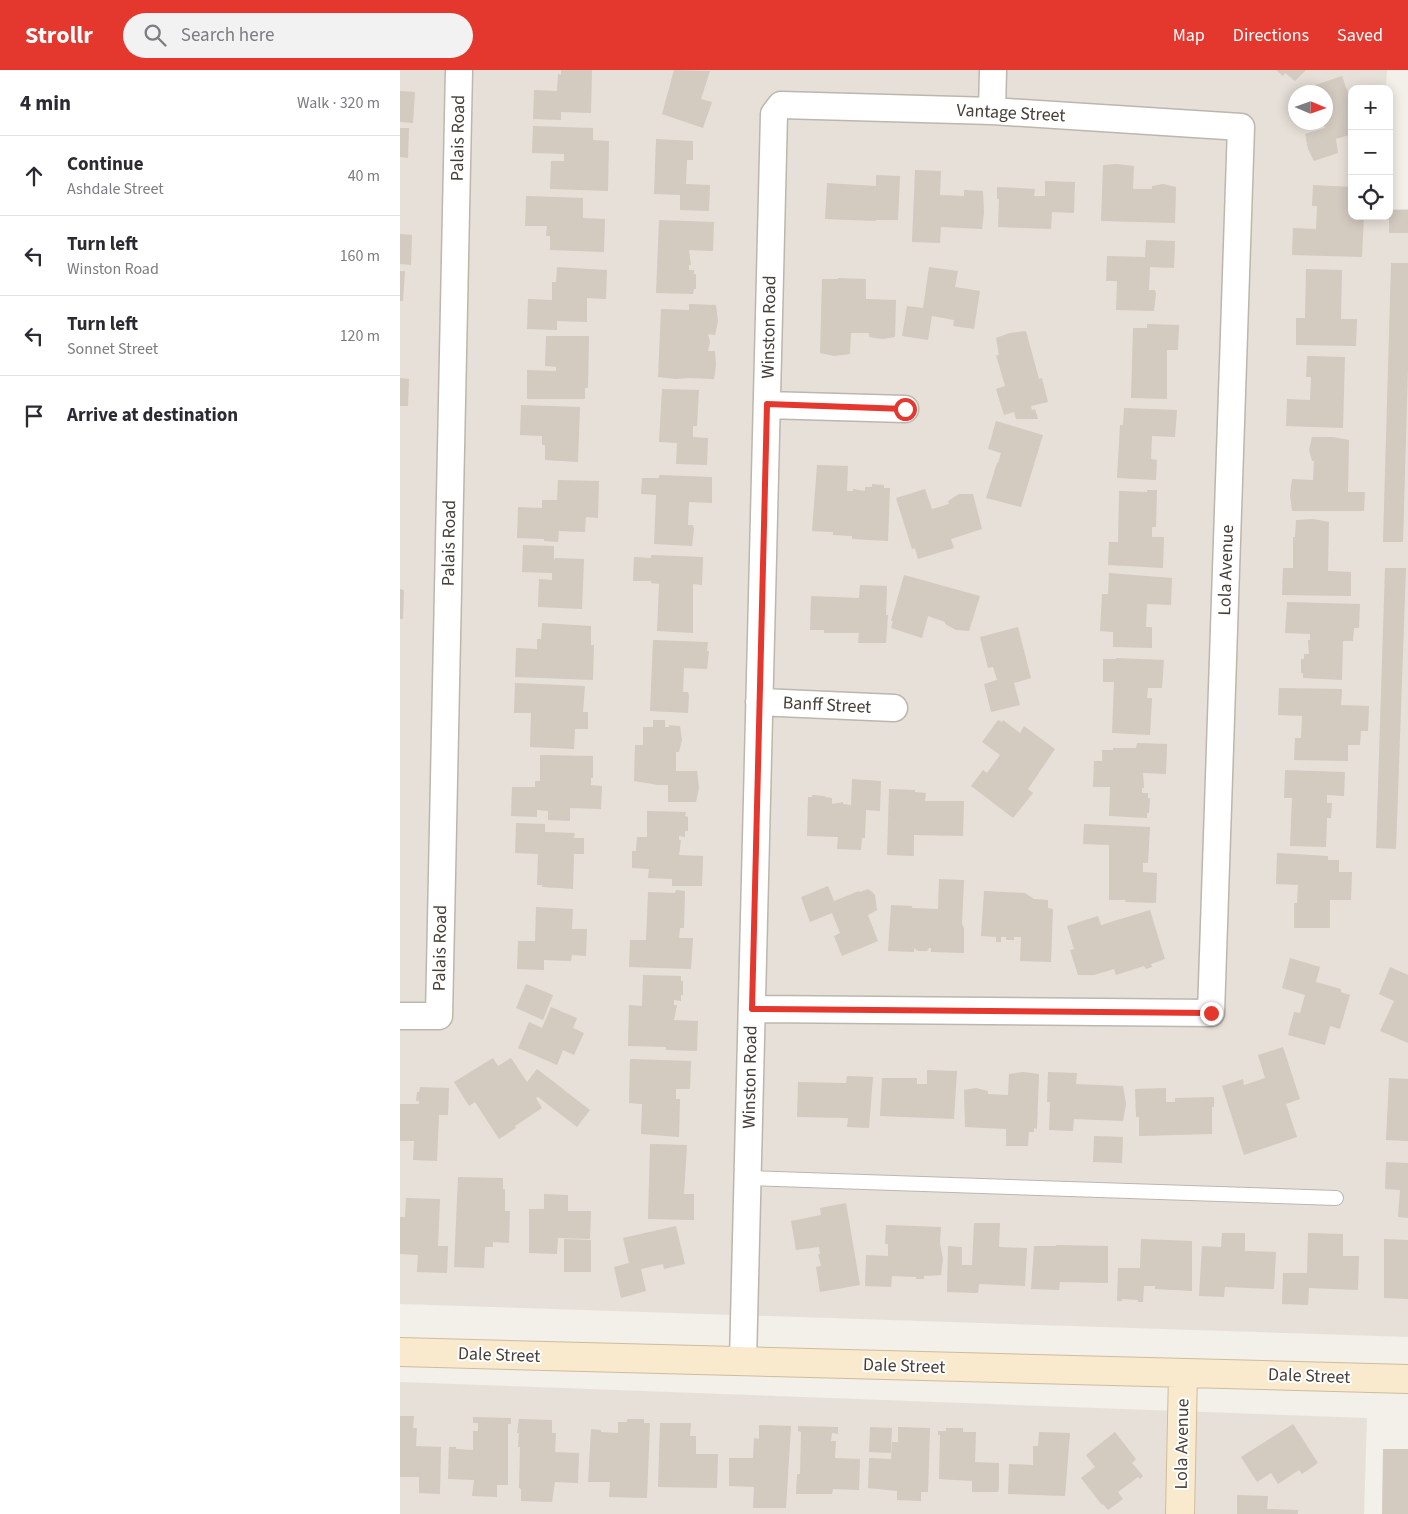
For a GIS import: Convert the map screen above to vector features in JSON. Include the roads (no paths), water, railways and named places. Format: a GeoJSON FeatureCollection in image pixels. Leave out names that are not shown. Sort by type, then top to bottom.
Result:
{"type":"FeatureCollection","features":[{"type":"Feature","properties":{"kind":"street","name":"Palais Road"},"geometry":{"type":"LineString","coordinates":[[400,1016],[439,1016],[459,70]]}},
{"type":"Feature","properties":{"kind":"street"},"geometry":{"type":"LineString","coordinates":[[992,111],[994,70]]}},
{"type":"Feature","properties":{"kind":"street","name":"Vantage Street"},"geometry":{"type":"LineString","coordinates":[[781,105],[992,111],[1241,127]]}},
{"type":"Feature","properties":{"kind":"street","name":"Winston Road"},"geometry":{"type":"LineString","coordinates":[[743,1361],[774,114],[781,105]]}},
{"type":"Feature","properties":{"kind":"street","name":"Lola Avenue"},"geometry":{"type":"LineString","coordinates":[[752,1009],[1211,1013],[1241,127]]}},
{"type":"Feature","properties":{"kind":"street"},"geometry":{"type":"LineString","coordinates":[[767,404],[905,409]]}},
{"type":"Feature","properties":{"kind":"street","name":"Banff Street"},"geometry":{"type":"LineString","coordinates":[[759,702],[894,708]]}},
{"type":"Feature","properties":{"kind":"street","name":"Dale Street"},"geometry":{"type":"LineString","coordinates":[[400,1352],[1408,1379]]}},
{"type":"Feature","properties":{"kind":"street","name":"Lola Avenue"},"geometry":{"type":"LineString","coordinates":[[1180,1514],[1183,1373]]}},
{"type":"Feature","properties":{"kind":"lane"},"geometry":{"type":"LineString","coordinates":[[747,1178],[1336,1198]]}}]}
